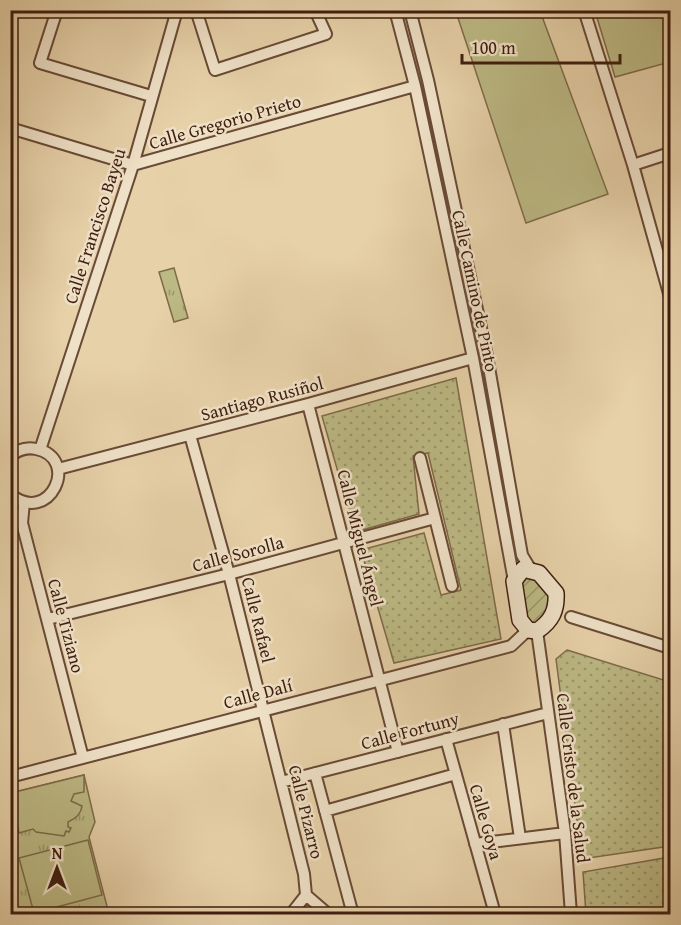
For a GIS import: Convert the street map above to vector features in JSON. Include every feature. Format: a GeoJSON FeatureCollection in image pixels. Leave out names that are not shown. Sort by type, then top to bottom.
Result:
{"type":"FeatureCollection","features":[{"type":"Feature","properties":{"kind":"street"},"geometry":{"type":"LineString","coordinates":[[57,10],[40,63],[151,96]]}},
{"type":"Feature","properties":{"kind":"street","name":"Calle Francisco Bayeu"},"geometry":{"type":"LineString","coordinates":[[40,450],[133,165],[177,10]]}},
{"type":"Feature","properties":{"kind":"street"},"geometry":{"type":"LineString","coordinates":[[196,10],[215,70],[326,33],[315,10]]}},
{"type":"Feature","properties":{"kind":"street","name":"Calle Camino de Pinto"},"geometry":{"type":"LineString","coordinates":[[395,10],[415,86],[473,358],[514,581]]}},
{"type":"Feature","properties":{"kind":"street","name":"Calle Camino de Pinto"},"geometry":{"type":"LineString","coordinates":[[410,10],[428,80],[487,356],[521,552],[531,570]]}},
{"type":"Feature","properties":{"kind":"street"},"geometry":{"type":"LineString","coordinates":[[584,10],[633,165],[670,297]]}},
{"type":"Feature","properties":{"kind":"street","name":"Calle Gregorio Prieto"},"geometry":{"type":"LineString","coordinates":[[10,128],[133,165],[415,86]]}},
{"type":"Feature","properties":{"kind":"street"},"geometry":{"type":"LineString","coordinates":[[633,165],[670,153]]}},
{"type":"Feature","properties":{"kind":"street","name":"Santiago Rusiñol"},"geometry":{"type":"LineString","coordinates":[[58,469],[308,404],[473,358]]}},
{"type":"Feature","properties":{"kind":"street","name":"Calle Miguel Ángel"},"geometry":{"type":"LineString","coordinates":[[308,404],[398,752]]}},
{"type":"Feature","properties":{"kind":"street","name":"Calle Rafael"},"geometry":{"type":"LineString","coordinates":[[190,435],[229,574],[263,710]]}},
{"type":"Feature","properties":{"kind":"street"},"geometry":{"type":"LineString","coordinates":[[10,457],[22,450],[40,450],[54,460],[58,469],[58,478],[51,494],[36,503],[24,502],[10,494]]}},
{"type":"Feature","properties":{"kind":"street"},"geometry":{"type":"LineString","coordinates":[[420,458],[452,586]]}},
{"type":"Feature","properties":{"kind":"street","name":"Calle Tiziano"},"geometry":{"type":"LineString","coordinates":[[24,502],[22,523],[83,758]]}},
{"type":"Feature","properties":{"kind":"street","name":"Calle Sorolla"},"geometry":{"type":"LineString","coordinates":[[48,619],[229,574],[435,518]]}},
{"type":"Feature","properties":{"kind":"street"},"geometry":{"type":"LineString","coordinates":[[538,632],[520,620],[514,581],[518,572],[531,570],[546,578],[571,617],[670,648]]}},
{"type":"Feature","properties":{"kind":"street"},"geometry":{"type":"LineString","coordinates":[[538,632],[554,613],[556,593]]}},
{"type":"Feature","properties":{"kind":"street"},"geometry":{"type":"LineString","coordinates":[[538,632],[571,617]]}},
{"type":"Feature","properties":{"kind":"street","name":"Calle Dalí"},"geometry":{"type":"LineString","coordinates":[[10,777],[515,645],[538,632]]}},
{"type":"Feature","properties":{"kind":"street","name":"Calle Cristo de la Salud"},"geometry":{"type":"LineString","coordinates":[[538,632],[565,833],[571,915]]}},
{"type":"Feature","properties":{"kind":"street","name":"Calle Pizarro"},"geometry":{"type":"LineString","coordinates":[[263,710],[306,895]]}},
{"type":"Feature","properties":{"kind":"street","name":"Calle Fortuny"},"geometry":{"type":"LineString","coordinates":[[281,782],[548,713]]}},
{"type":"Feature","properties":{"kind":"street"},"geometry":{"type":"LineString","coordinates":[[503,724],[520,838]]}},
{"type":"Feature","properties":{"kind":"street","name":"Calle Goya"},"geometry":{"type":"LineString","coordinates":[[446,739],[495,915]]}},
{"type":"Feature","properties":{"kind":"street"},"geometry":{"type":"LineString","coordinates":[[315,773],[352,911],[350,915]]}},
{"type":"Feature","properties":{"kind":"street"},"geometry":{"type":"LineString","coordinates":[[326,811],[456,774]]}},
{"type":"Feature","properties":{"kind":"street"},"geometry":{"type":"LineString","coordinates":[[475,844],[565,833]]}},
{"type":"Feature","properties":{"kind":"street"},"geometry":{"type":"LineString","coordinates":[[291,915],[306,895],[328,915]]}},
{"type":"Feature","properties":{"kind":"green space"},"geometry":{"type":"Polygon","coordinates":[[[469,11],[540,11],[608,194],[526,223],[457,15],[469,11]]]}},
{"type":"Feature","properties":{"kind":"green space"},"geometry":{"type":"Polygon","coordinates":[[[595,11],[670,11],[670,62],[615,77],[595,11]]]}},
{"type":"Feature","properties":{"kind":"green space"},"geometry":{"type":"Polygon","coordinates":[[[174,268],[188,318],[174,322],[159,272],[174,268]]]}},
{"type":"Feature","properties":{"kind":"green space"},"geometry":{"type":"Polygon","coordinates":[[[456,378],[501,639],[394,663],[361,550],[424,533],[441,595],[461,590],[428,453],[413,456],[419,514],[355,532],[322,416],[456,378]]]}},
{"type":"Feature","properties":{"kind":"green space"},"geometry":{"type":"Polygon","coordinates":[[[524,575],[539,580],[551,598],[548,613],[535,625],[527,622],[520,581],[524,575]]]}},
{"type":"Feature","properties":{"kind":"green space"},"geometry":{"type":"Polygon","coordinates":[[[567,650],[670,682],[670,846],[582,859],[556,659],[567,650]]]}},
{"type":"Feature","properties":{"kind":"green space"},"geometry":{"type":"Polygon","coordinates":[[[84,775],[95,822],[89,837],[109,914],[11,914],[10,793],[84,775]]]}},
{"type":"Feature","properties":{"kind":"green space"},"geometry":{"type":"Polygon","coordinates":[[[84,775],[84,792],[74,794],[71,801],[82,806],[77,816],[68,822],[68,827],[71,828],[69,832],[66,831],[64,836],[36,832],[33,829],[19,833],[11,793],[84,775]]]}},
{"type":"Feature","properties":{"kind":"green space"},"geometry":{"type":"Polygon","coordinates":[[[88,840],[102,895],[34,913],[19,858],[88,840]]]}},
{"type":"Feature","properties":{"kind":"green space"},"geometry":{"type":"Polygon","coordinates":[[[670,857],[670,914],[586,914],[583,872],[670,857]]]}}]}
